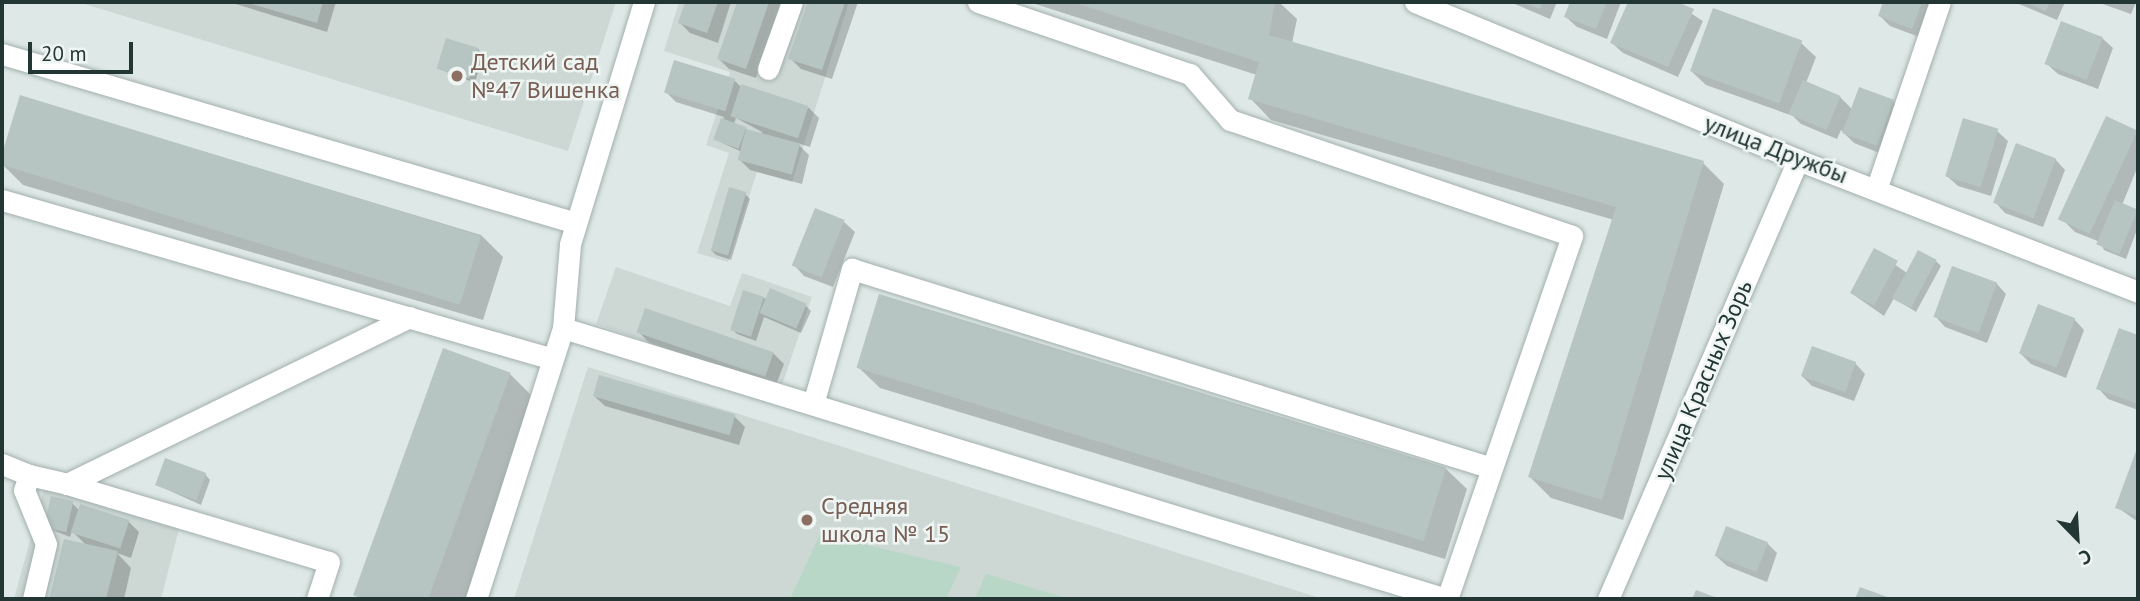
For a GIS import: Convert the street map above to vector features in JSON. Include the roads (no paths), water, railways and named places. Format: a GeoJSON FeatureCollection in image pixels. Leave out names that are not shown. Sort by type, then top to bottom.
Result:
{"type":"FeatureCollection","features":[{"type":"Feature","properties":{"kind":"street"},"geometry":{"type":"LineString","coordinates":[[476,599],[563,328],[570,244],[644,2]]}},
{"type":"Feature","properties":{"kind":"street"},"geometry":{"type":"LineString","coordinates":[[768,69],[792,2]]}},
{"type":"Feature","properties":{"kind":"street"},"geometry":{"type":"LineString","coordinates":[[563,328],[1447,599],[1572,236],[1230,120],[1190,74],[978,2]]}},
{"type":"Feature","properties":{"kind":"street","name":"улица Дружбы"},"geometry":{"type":"LineString","coordinates":[[1415,2],[1798,160],[1877,187],[2138,292]]}},
{"type":"Feature","properties":{"kind":"street"},"geometry":{"type":"LineString","coordinates":[[1877,187],[1940,2]]}},
{"type":"Feature","properties":{"kind":"street"},"geometry":{"type":"LineString","coordinates":[[2,54],[576,223]]}},
{"type":"Feature","properties":{"kind":"street","name":"улица Красных Зорь"},"geometry":{"type":"LineString","coordinates":[[1608,599],[1798,160]]}},
{"type":"Feature","properties":{"kind":"street"},"geometry":{"type":"LineString","coordinates":[[2,201],[553,359]]}},
{"type":"Feature","properties":{"kind":"street"},"geometry":{"type":"LineString","coordinates":[[813,404],[852,269],[1492,468]]}},
{"type":"Feature","properties":{"kind":"street"},"geometry":{"type":"LineString","coordinates":[[67,484],[408,317]]}},
{"type":"Feature","properties":{"kind":"street"},"geometry":{"type":"LineString","coordinates":[[2,464],[29,475],[329,562],[317,599]]}},
{"type":"Feature","properties":{"kind":"street"},"geometry":{"type":"LineString","coordinates":[[29,475],[24,490],[46,544],[33,599]]}},
{"type":"Feature","properties":{"kind":"place","name":"Детский сад №47 Вишенка"},"geometry":{"type":"Point","coordinates":[457,76]}},
{"type":"Feature","properties":{"kind":"place","name":"Средняя школа № 15"},"geometry":{"type":"Point","coordinates":[807,520]}}]}
